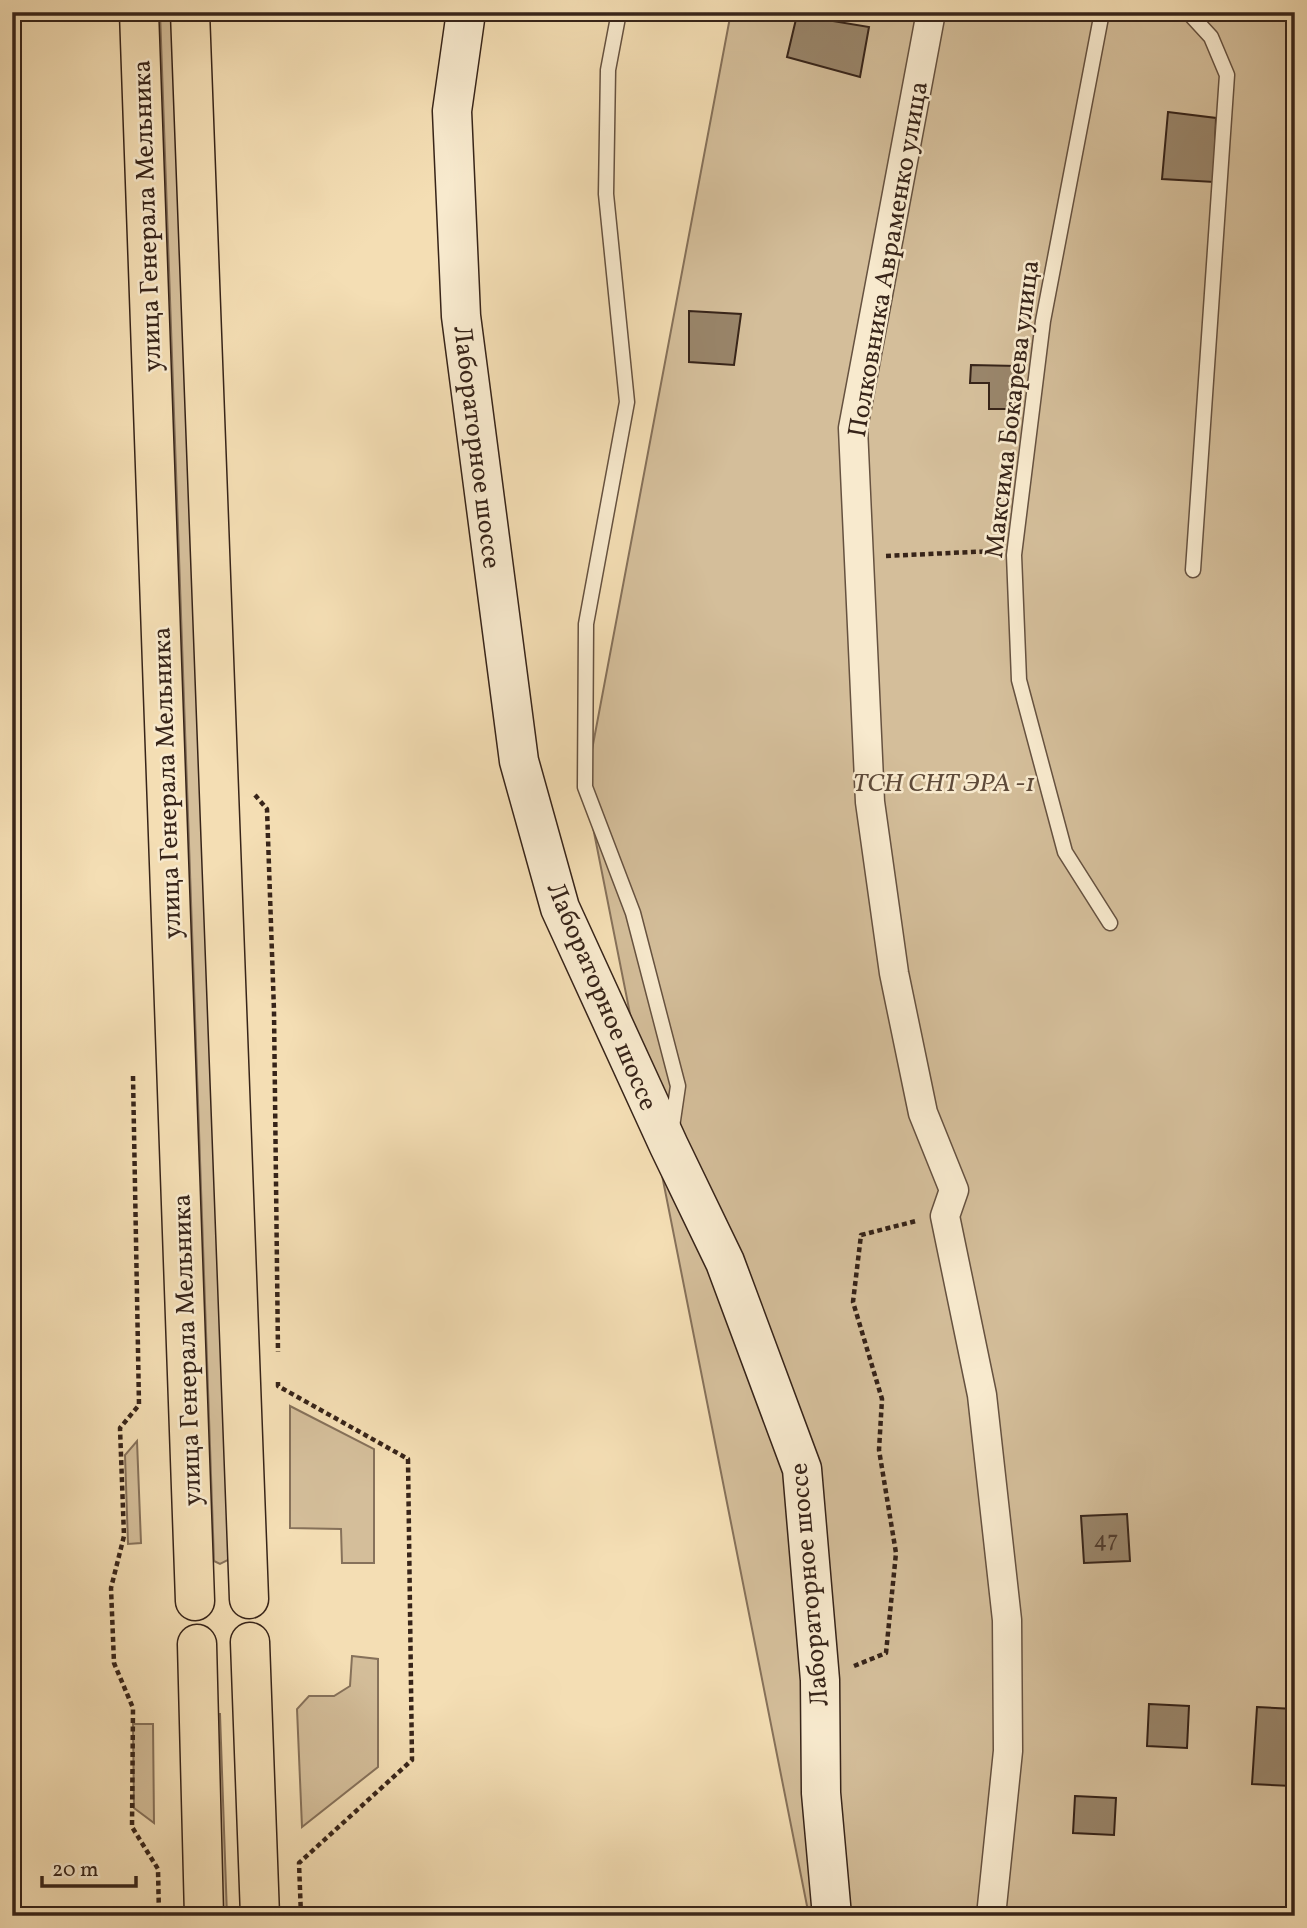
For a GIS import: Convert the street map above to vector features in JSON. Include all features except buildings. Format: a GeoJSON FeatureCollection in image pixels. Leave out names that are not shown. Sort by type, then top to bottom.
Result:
{"type":"FeatureCollection","features":[{"type":"Feature","properties":{"kind":"main road","name":"улица Генерала Мельника"},"geometry":{"type":"LineString","coordinates":[[139,12],[195,1601]]}},
{"type":"Feature","properties":{"kind":"main road","name":"улица Генерала Мельника"},"geometry":{"type":"LineString","coordinates":[[191,12],[249,1599]]}},
{"type":"Feature","properties":{"kind":"main road","name":"Лабораторное шоссе"},"geometry":{"type":"LineString","coordinates":[[466,12],[452,111],[461,316],[519,761],[560,908],[724,1262],[802,1469],[820,1680],[821,1793],[832,1916]]}},
{"type":"Feature","properties":{"kind":"main road"},"geometry":{"type":"LineString","coordinates":[[193,1554],[208,1566],[222,1568],[237,1561],[247,1550]]}},
{"type":"Feature","properties":{"kind":"main road"},"geometry":{"type":"LineString","coordinates":[[250,1642],[260,1916]]}},
{"type":"Feature","properties":{"kind":"main road"},"geometry":{"type":"LineString","coordinates":[[197,1644],[204,1916]]}},
{"type":"Feature","properties":{"kind":"main road"},"geometry":{"type":"LineString","coordinates":[[199,1697],[211,1679],[226,1674],[241,1682],[252,1698]]}},
{"type":"Feature","properties":{"kind":"street","name":"Полковника Авраменко улица"},"geometry":{"type":"LineString","coordinates":[[931,12],[853,428],[870,802],[894,973],[923,1113],[954,1190],[945,1216],[982,1395],[1007,1620],[1008,1751],[991,1916]]}},
{"type":"Feature","properties":{"kind":"lane"},"geometry":{"type":"LineString","coordinates":[[620,12],[608,70],[606,194],[627,402],[586,624],[585,787],[633,913],[678,1086],[668,1146]]}},
{"type":"Feature","properties":{"kind":"lane","name":"Максима Бокарева улица"},"geometry":{"type":"LineString","coordinates":[[1102,12],[1043,321],[1014,555],[1018,680],[1065,852],[1110,923]]}},
{"type":"Feature","properties":{"kind":"lane"},"geometry":{"type":"LineString","coordinates":[[1188,12],[1211,37],[1227,75],[1193,570]]}},
{"type":"Feature","properties":{"kind":"path"},"geometry":{"type":"LineString","coordinates":[[860,558],[992,551],[1014,555]]}},
{"type":"Feature","properties":{"kind":"path"},"geometry":{"type":"LineString","coordinates":[[251,791],[267,809],[274,1012],[278,1359]]}},
{"type":"Feature","properties":{"kind":"path"},"geometry":{"type":"LineString","coordinates":[[133,1076],[139,1405],[120,1428],[124,1536],[111,1588],[114,1663],[133,1708],[132,1827],[158,1868],[159,1916]]}},
{"type":"Feature","properties":{"kind":"path"},"geometry":{"type":"LineString","coordinates":[[820,1680],[886,1653],[896,1553],[879,1450],[882,1399],[853,1302],[861,1235],[945,1216]]}},
{"type":"Feature","properties":{"kind":"path"},"geometry":{"type":"LineString","coordinates":[[278,1372],[278,1386],[408,1459],[412,1760],[299,1863],[301,1916]]}},
{"type":"Feature","properties":{"kind":"green space"},"geometry":{"type":"Polygon","coordinates":[[[160,12],[178,12],[230,1559],[220,1564],[214,1561],[160,12]]]}},
{"type":"Feature","properties":{"kind":"green space","name":"ТСН СНТ ЭРА -1"},"geometry":{"type":"Polygon","coordinates":[[[731,12],[1295,12],[1295,1916],[809,1916],[585,787],[731,12]]]}},
{"type":"Feature","properties":{"kind":"green space"},"geometry":{"type":"Polygon","coordinates":[[[290,1406],[374,1449],[374,1563],[342,1563],[341,1529],[290,1528],[290,1406]]]}},
{"type":"Feature","properties":{"kind":"green space"},"geometry":{"type":"Polygon","coordinates":[[[137,1441],[141,1543],[128,1544],[125,1455],[137,1441]]]}},
{"type":"Feature","properties":{"kind":"green space"},"geometry":{"type":"Polygon","coordinates":[[[352,1656],[378,1659],[378,1767],[302,1827],[297,1709],[309,1696],[334,1696],[350,1686],[352,1656]]]}},
{"type":"Feature","properties":{"kind":"green space"},"geometry":{"type":"Polygon","coordinates":[[[203,1714],[220,1714],[227,1916],[210,1916],[203,1714]]]}},
{"type":"Feature","properties":{"kind":"green space"},"geometry":{"type":"Polygon","coordinates":[[[133,1724],[153,1724],[154,1823],[134,1808],[133,1724]]]}}]}
